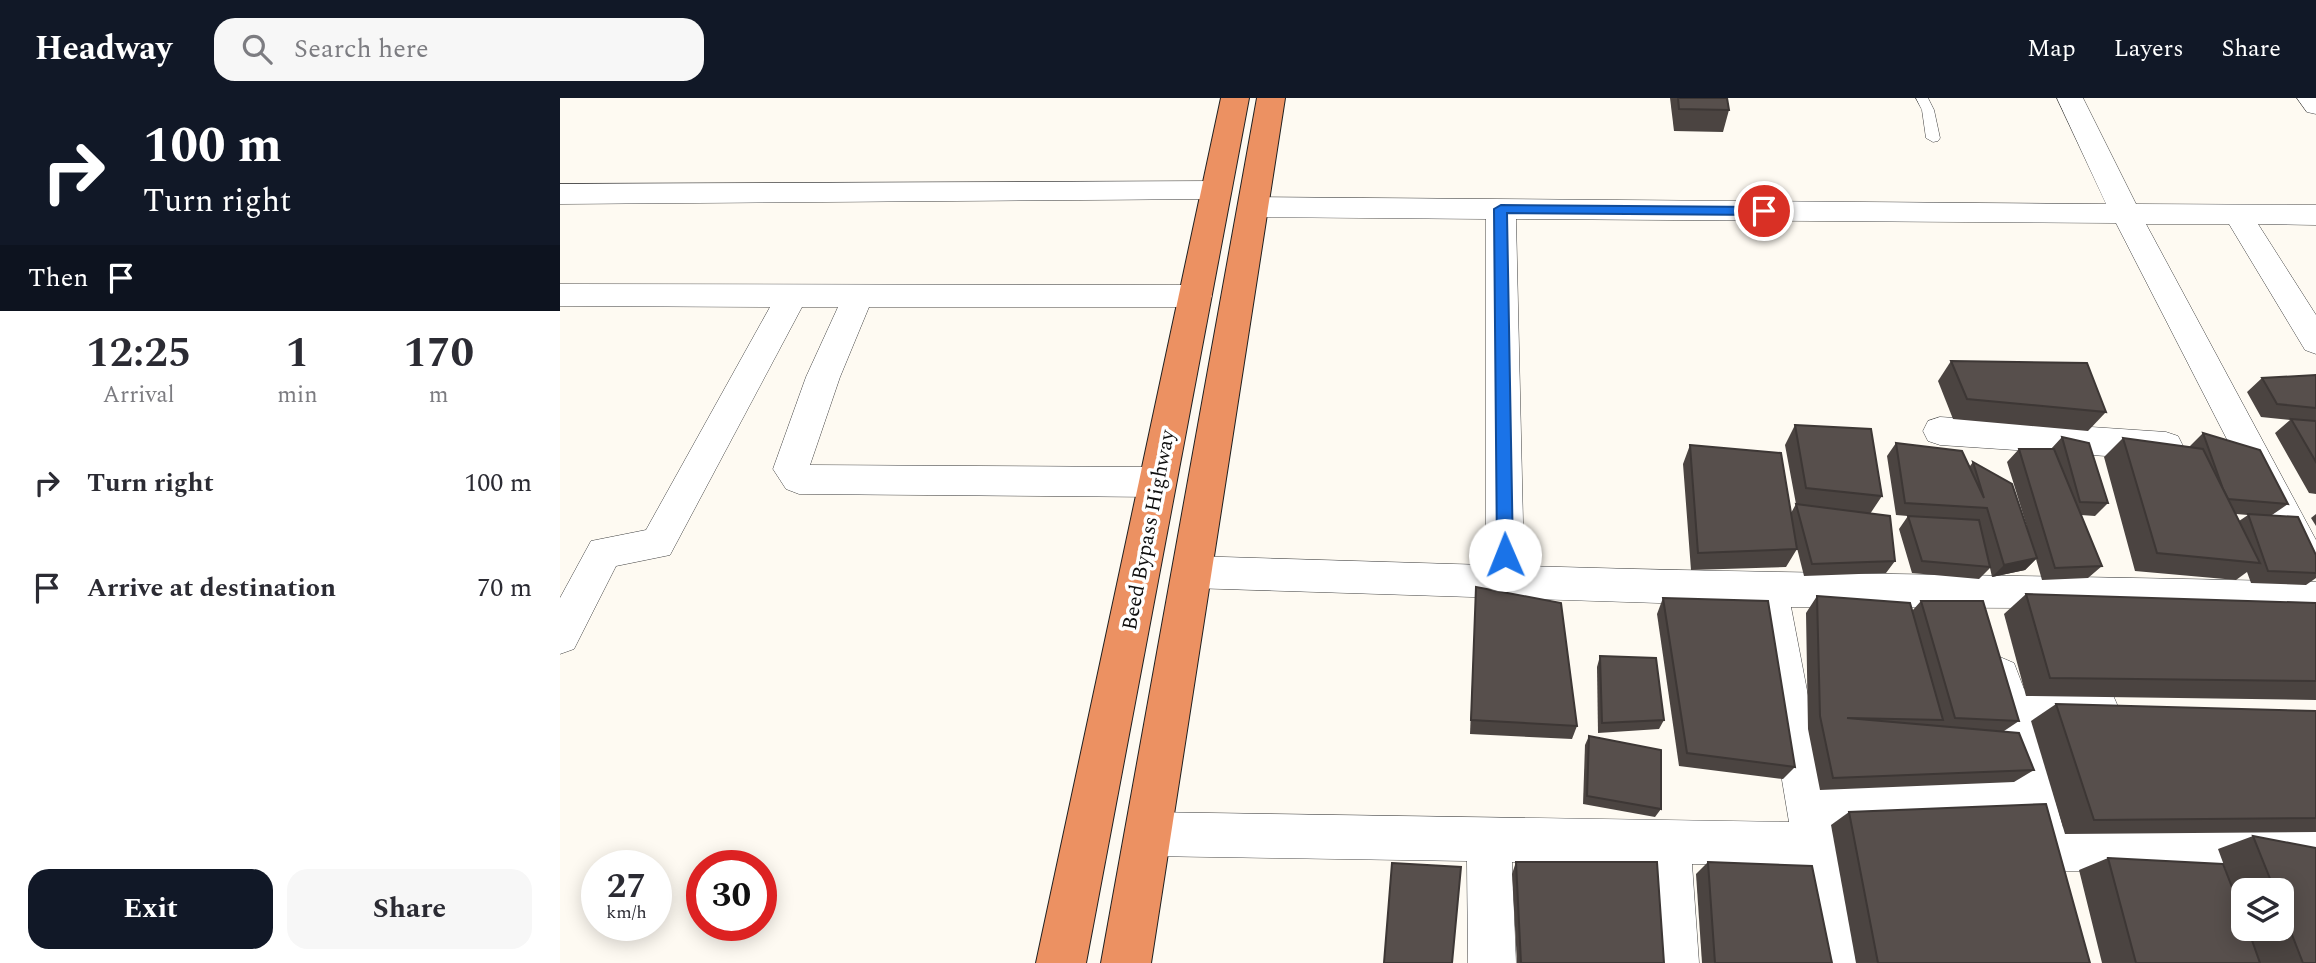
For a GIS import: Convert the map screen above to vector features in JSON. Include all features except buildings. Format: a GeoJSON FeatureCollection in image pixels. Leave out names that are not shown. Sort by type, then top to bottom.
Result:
{"type":"FeatureCollection","features":[{"type":"Feature","properties":{"kind":"highway","name":"Beed Bypass Highway"},"geometry":{"type":"LineString","coordinates":[[1061,963],[1236,98]]}},
{"type":"Feature","properties":{"kind":"highway"},"geometry":{"type":"LineString","coordinates":[[1126,963],[1271,98]]}},
{"type":"Feature","properties":{"kind":"street"},"geometry":{"type":"LineString","coordinates":[[2070,98],[2125,212],[2316,577]]}},
{"type":"Feature","properties":{"kind":"street"},"geometry":{"type":"LineString","coordinates":[[2310,98],[2316,106]]}},
{"type":"Feature","properties":{"kind":"street"},"geometry":{"type":"LineString","coordinates":[[560,194],[1217,190]]}},
{"type":"Feature","properties":{"kind":"street"},"geometry":{"type":"LineString","coordinates":[[1253,207],[2316,215]]}},
{"type":"Feature","properties":{"kind":"street"},"geometry":{"type":"LineString","coordinates":[[1501,209],[1505,582]]}},
{"type":"Feature","properties":{"kind":"street"},"geometry":{"type":"LineString","coordinates":[[2237,214],[2316,342]]}},
{"type":"Feature","properties":{"kind":"street"},"geometry":{"type":"LineString","coordinates":[[560,295],[1196,296]]}},
{"type":"Feature","properties":{"kind":"street"},"geometry":{"type":"LineString","coordinates":[[560,636],[604,552],[657,544],[791,297]]}},
{"type":"Feature","properties":{"kind":"street"},"geometry":{"type":"LineString","coordinates":[[858,297],[823,377],[791,469],[799,479],[1158,482]]}},
{"type":"Feature","properties":{"kind":"street"},"geometry":{"type":"LineString","coordinates":[[1940,431],[2249,451]]}},
{"type":"Feature","properties":{"kind":"street"},"geometry":{"type":"LineString","coordinates":[[1191,572],[1769,590],[1984,621],[2316,599]]}},
{"type":"Feature","properties":{"kind":"street"},"geometry":{"type":"LineString","coordinates":[[1769,590],[1836,963]]}},
{"type":"Feature","properties":{"kind":"street"},"geometry":{"type":"LineString","coordinates":[[1984,621],[2052,868],[2202,868],[2316,849]]}},
{"type":"Feature","properties":{"kind":"street"},"geometry":{"type":"LineString","coordinates":[[2009,708],[2131,710]]}},
{"type":"Feature","properties":{"kind":"street"},"geometry":{"type":"LineString","coordinates":[[1147,834],[1668,842],[2034,799]]}},
{"type":"Feature","properties":{"kind":"street"},"geometry":{"type":"LineString","coordinates":[[1489,839],[1492,963]]}},
{"type":"Feature","properties":{"kind":"street"},"geometry":{"type":"LineString","coordinates":[[1668,842],[1675,963]]}},
{"type":"Feature","properties":{"kind":"lane"},"geometry":{"type":"LineString","coordinates":[[1922,98],[1928,110],[1933,138]]}},
{"type":"Feature","properties":{"kind":"route"},"geometry":{"type":"LineString","coordinates":[[1505,555],[1501,209],[1764,211]]}}]}
